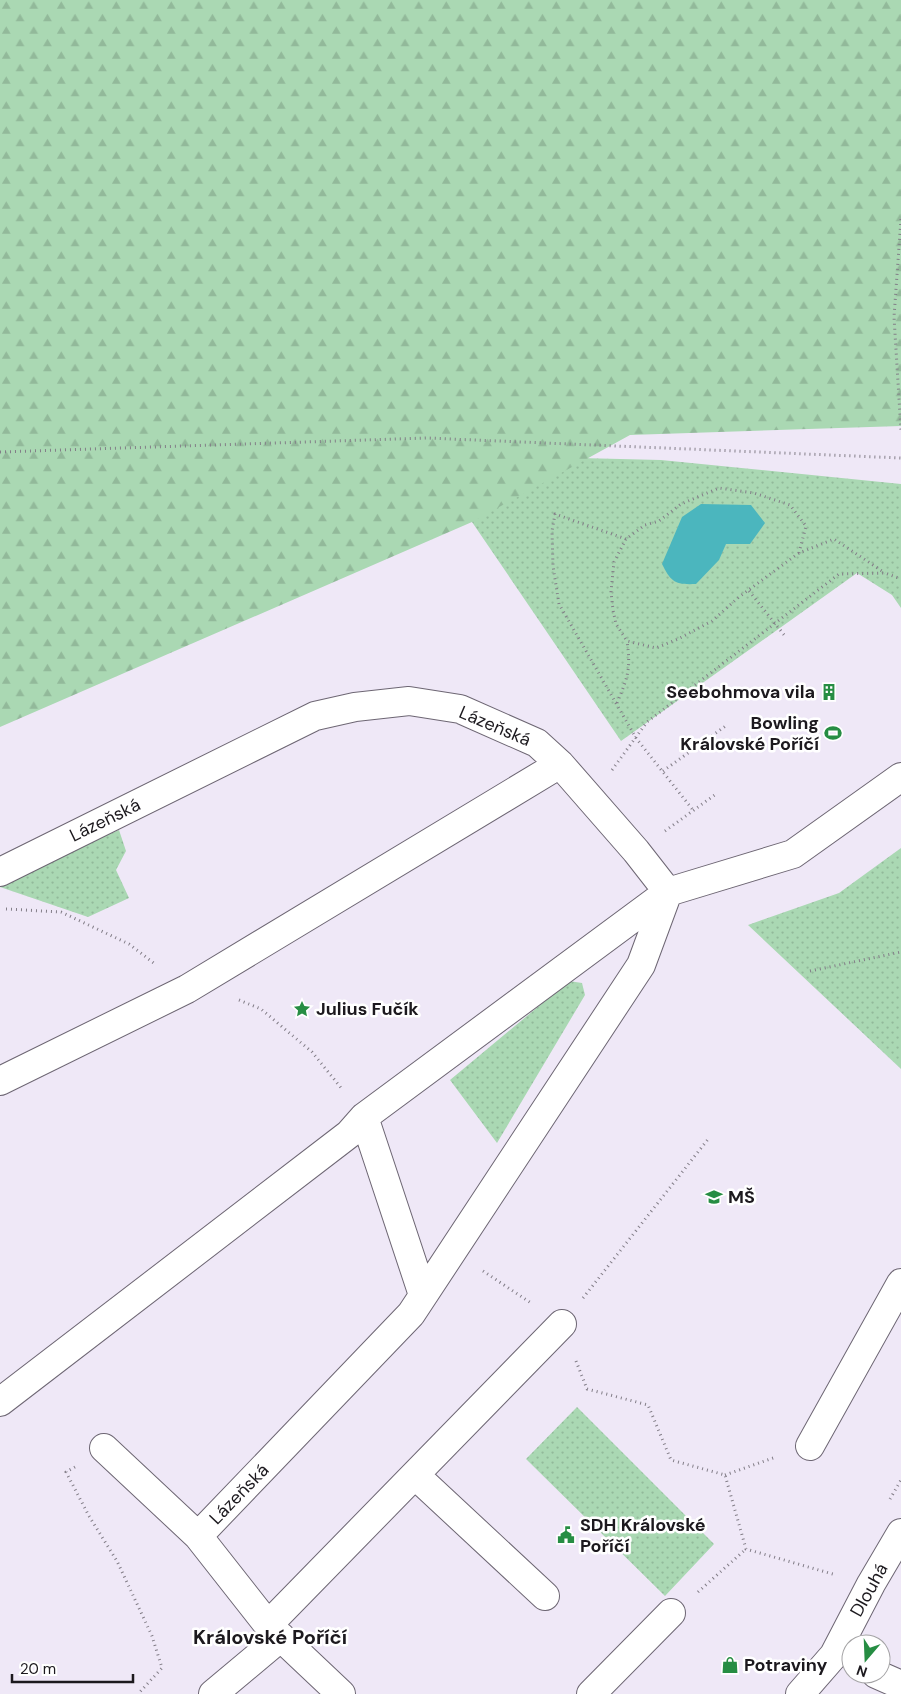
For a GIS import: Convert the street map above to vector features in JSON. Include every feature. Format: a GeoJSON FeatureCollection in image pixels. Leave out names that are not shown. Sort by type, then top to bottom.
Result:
{"type":"FeatureCollection","features":[{"type":"Feature","properties":{"kind":"street","name":"Lázeňská"},"geometry":{"type":"LineString","coordinates":[[0,872],[316,716],[355,707],[408,702],[460,708],[538,743],[560,764],[668,892],[641,965],[411,1314],[198,1536],[274,1631],[341,1694]]}},
{"type":"Feature","properties":{"kind":"street"},"geometry":{"type":"LineString","coordinates":[[0,1081],[187,989],[560,764]]}},
{"type":"Feature","properties":{"kind":"street"},"geometry":{"type":"LineString","coordinates":[[0,1402],[349,1134],[364,1117],[668,892],[793,854],[901,776]]}},
{"type":"Feature","properties":{"kind":"street"},"geometry":{"type":"LineString","coordinates":[[364,1117],[423,1295]]}},
{"type":"Feature","properties":{"kind":"street"},"geometry":{"type":"LineString","coordinates":[[810,1446],[901,1283]]}},
{"type":"Feature","properties":{"kind":"street"},"geometry":{"type":"LineString","coordinates":[[213,1694],[274,1631],[415,1475],[562,1324]]}},
{"type":"Feature","properties":{"kind":"street"},"geometry":{"type":"LineString","coordinates":[[104,1448],[198,1536]]}},
{"type":"Feature","properties":{"kind":"street"},"geometry":{"type":"LineString","coordinates":[[415,1475],[545,1596]]}},
{"type":"Feature","properties":{"kind":"street","name":"Dlouhá"},"geometry":{"type":"LineString","coordinates":[[852,1634],[871,1584],[901,1533]]}},
{"type":"Feature","properties":{"kind":"street"},"geometry":{"type":"LineString","coordinates":[[592,1694],[671,1613]]}},
{"type":"Feature","properties":{"kind":"street","name":"Dlouhá"},"geometry":{"type":"LineString","coordinates":[[800,1694],[841,1660]]}},
{"type":"Feature","properties":{"kind":"path"},"geometry":{"type":"LineString","coordinates":[[901,219],[894,317],[901,431]]}},
{"type":"Feature","properties":{"kind":"path"},"geometry":{"type":"LineString","coordinates":[[0,452],[427,438],[901,458]]}},
{"type":"Feature","properties":{"kind":"path"},"geometry":{"type":"LineString","coordinates":[[617,703],[628,678],[630,661],[627,641],[616,624],[611,592],[614,562],[626,539],[645,526],[659,521],[681,504],[719,488],[754,493],[790,505],[806,526],[799,553]]}},
{"type":"Feature","properties":{"kind":"path"},"geometry":{"type":"LineString","coordinates":[[626,539],[555,514],[552,531],[553,566],[559,604],[636,738],[693,810]]}},
{"type":"Feature","properties":{"kind":"path"},"geometry":{"type":"LineString","coordinates":[[627,641],[656,648],[678,639],[712,621],[749,590],[799,553],[834,539],[885,573],[901,579]]}},
{"type":"Feature","properties":{"kind":"path"},"geometry":{"type":"LineString","coordinates":[[599,810],[612,771],[648,722],[839,574],[885,573]]}},
{"type":"Feature","properties":{"kind":"path"},"geometry":{"type":"LineString","coordinates":[[749,590],[785,636]]}},
{"type":"Feature","properties":{"kind":"path"},"geometry":{"type":"LineString","coordinates":[[663,771],[727,725]]}},
{"type":"Feature","properties":{"kind":"path"},"geometry":{"type":"LineString","coordinates":[[636,852],[716,794]]}},
{"type":"Feature","properties":{"kind":"path"},"geometry":{"type":"LineString","coordinates":[[810,971],[901,952]]}},
{"type":"Feature","properties":{"kind":"path"},"geometry":{"type":"LineString","coordinates":[[562,1324],[709,1138]]}},
{"type":"Feature","properties":{"kind":"path"},"geometry":{"type":"LineString","coordinates":[[453,1250],[562,1324],[587,1389],[648,1405],[671,1460],[725,1475],[810,1446]]}},
{"type":"Feature","properties":{"kind":"path"},"geometry":{"type":"LineString","coordinates":[[104,1448],[66,1472],[89,1516],[117,1561],[152,1636],[162,1668],[138,1694]]}},
{"type":"Feature","properties":{"kind":"path"},"geometry":{"type":"LineString","coordinates":[[725,1475],[746,1549]]}},
{"type":"Feature","properties":{"kind":"path"},"geometry":{"type":"LineString","coordinates":[[746,1549],[836,1575]]}},
{"type":"Feature","properties":{"kind":"path"},"geometry":{"type":"LineString","coordinates":[[671,1613],[690,1600],[746,1549]]}},
{"type":"Feature","properties":{"kind":"green space"},"geometry":{"type":"Polygon","coordinates":[[[0,0],[901,0],[901,426],[630,435],[472,522],[0,727],[0,0]]]}},
{"type":"Feature","properties":{"kind":"green space"},"geometry":{"type":"Polygon","coordinates":[[[416,454],[661,460],[901,484],[901,608],[892,595],[857,573],[621,741],[472,522],[416,454]]]}},
{"type":"Feature","properties":{"kind":"green space"},"geometry":{"type":"Polygon","coordinates":[[[119,830],[126,851],[116,870],[129,898],[88,917],[0,887],[0,880],[119,830]]]}},
{"type":"Feature","properties":{"kind":"green space"},"geometry":{"type":"Polygon","coordinates":[[[901,848],[901,1069],[748,925],[839,893],[901,848]]]}},
{"type":"Feature","properties":{"kind":"green space"},"geometry":{"type":"Polygon","coordinates":[[[569,981],[582,983],[585,995],[497,1143],[450,1080],[569,981]]]}},
{"type":"Feature","properties":{"kind":"green space"},"geometry":{"type":"Polygon","coordinates":[[[577,1407],[714,1544],[665,1596],[526,1459],[577,1407]]]}},
{"type":"Feature","properties":{"kind":"water"},"geometry":{"type":"Polygon","coordinates":[[[701,504],[751,505],[765,523],[750,544],[726,544],[719,560],[696,584],[678,583],[671,579],[662,564],[682,517],[701,504]]]}},
{"type":"Feature","properties":{"kind":"place","name":"Seebohmova vila"},"geometry":{"type":"Point","coordinates":[829,692]}},
{"type":"Feature","properties":{"kind":"place","name":"Bowling Královské Poříčí"},"geometry":{"type":"Point","coordinates":[833,733]}},
{"type":"Feature","properties":{"kind":"place","name":"Julius Fučík"},"geometry":{"type":"Point","coordinates":[302,1009]}},
{"type":"Feature","properties":{"kind":"place","name":"MŠ"},"geometry":{"type":"Point","coordinates":[714,1197]}},
{"type":"Feature","properties":{"kind":"place","name":"SDH Královské Poříčí"},"geometry":{"type":"Point","coordinates":[566,1535]}},
{"type":"Feature","properties":{"kind":"place","name":"Potraviny"},"geometry":{"type":"Point","coordinates":[730,1665]}},
{"type":"Feature","properties":{"kind":"district","name":"Královské Poříčí"},"geometry":{"type":"Point","coordinates":[270,1637]}}]}
